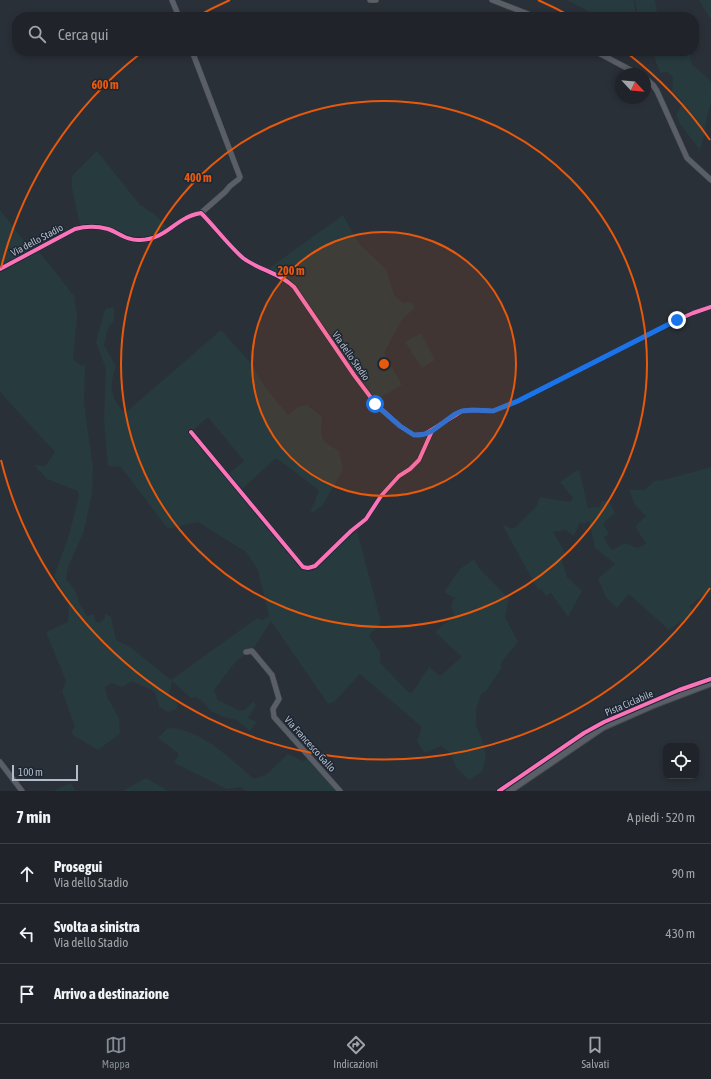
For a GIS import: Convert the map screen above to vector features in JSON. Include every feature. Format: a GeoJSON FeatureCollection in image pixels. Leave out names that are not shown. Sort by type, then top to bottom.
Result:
{"type":"FeatureCollection","features":[{"type":"Feature","properties":{"kind":"street"},"geometry":{"type":"LineString","coordinates":[[172,0],[177,12]]}},
{"type":"Feature","properties":{"kind":"street"},"geometry":{"type":"LineString","coordinates":[[370,0],[376,0]]}},
{"type":"Feature","properties":{"kind":"street"},"geometry":{"type":"LineString","coordinates":[[492,0],[523,12]]}},
{"type":"Feature","properties":{"kind":"street"},"geometry":{"type":"LineString","coordinates":[[194,56],[240,176],[240,179],[230,186],[226,192],[201,213]]}},
{"type":"Feature","properties":{"kind":"street"},"geometry":{"type":"LineString","coordinates":[[604,56],[627,68]]}},
{"type":"Feature","properties":{"kind":"street"},"geometry":{"type":"LineString","coordinates":[[651,83],[657,91],[687,158],[711,180]]}},
{"type":"Feature","properties":{"kind":"street","name":"Via dello Stadio"},"geometry":{"type":"LineString","coordinates":[[0,269],[75,229],[88,226],[108,229],[129,239],[139,240],[154,238],[166,233],[187,217],[201,213],[244,258],[287,280],[294,287],[375,403],[400,426],[414,435],[425,434],[432,431],[455,414],[462,411],[493,411],[518,401],[677,320],[711,307]]}},
{"type":"Feature","properties":{"kind":"street"},"geometry":{"type":"LineString","coordinates":[[191,432],[303,567],[308,568],[315,566],[351,531],[366,519],[381,496],[399,476],[410,469],[419,460],[432,431]]}},
{"type":"Feature","properties":{"kind":"street","name":"Via Francesco Gallo"},"geometry":{"type":"LineString","coordinates":[[246,652],[252,651],[272,674],[279,699],[272,709],[274,717],[340,791]]}},
{"type":"Feature","properties":{"kind":"street"},"geometry":{"type":"LineString","coordinates":[[508,791],[603,728],[653,705],[711,683]]}},
{"type":"Feature","properties":{"kind":"street"},"geometry":{"type":"LineString","coordinates":[[0,762],[22,791]]}},
{"type":"Feature","properties":{"kind":"green space"},"geometry":{"type":"Polygon","coordinates":[[[567,0],[634,0],[635,12],[589,12],[567,0]]]}},
{"type":"Feature","properties":{"kind":"green space"},"geometry":{"type":"Polygon","coordinates":[[[635,0],[655,0],[657,12],[637,12],[635,0]]]}},
{"type":"Feature","properties":{"kind":"green space"},"geometry":{"type":"Polygon","coordinates":[[[699,0],[711,0],[711,20],[699,0]]]}},
{"type":"Feature","properties":{"kind":"green space"},"geometry":{"type":"Polygon","coordinates":[[[654,56],[690,56],[692,65],[711,82],[711,103],[700,150],[680,124],[676,115],[683,102],[672,91],[673,78],[668,72],[660,73],[654,56]]]}},
{"type":"Feature","properties":{"kind":"green space"},"geometry":{"type":"Polygon","coordinates":[[[97,151],[140,205],[154,214],[169,229],[150,238],[139,239],[95,224],[80,225],[72,188],[72,176],[97,151]]]}},
{"type":"Feature","properties":{"kind":"green space"},"geometry":{"type":"Polygon","coordinates":[[[0,210],[32,251],[0,269],[0,210]]]}},
{"type":"Feature","properties":{"kind":"green space"},"geometry":{"type":"Polygon","coordinates":[[[343,215],[359,244],[386,269],[394,295],[403,303],[411,302],[415,307],[401,321],[384,353],[402,385],[377,399],[361,383],[292,281],[269,268],[343,215]]]}},
{"type":"Feature","properties":{"kind":"green space"},"geometry":{"type":"Polygon","coordinates":[[[39,251],[74,296],[77,317],[73,359],[81,366],[85,364],[84,403],[93,468],[92,493],[84,531],[68,567],[66,579],[75,590],[80,605],[87,616],[94,614],[95,621],[99,623],[105,618],[105,613],[111,617],[116,640],[129,646],[171,680],[257,618],[262,620],[269,616],[258,570],[246,552],[198,522],[168,529],[121,467],[108,466],[104,421],[106,369],[96,342],[105,309],[114,307],[114,320],[108,328],[104,345],[116,366],[112,380],[112,391],[116,402],[125,413],[221,330],[250,362],[265,387],[288,415],[300,406],[307,405],[322,417],[321,434],[328,444],[339,451],[343,470],[322,506],[310,514],[319,490],[276,458],[241,490],[308,566],[309,572],[315,570],[357,530],[381,622],[369,636],[380,652],[380,662],[408,692],[412,693],[429,667],[440,676],[462,657],[435,632],[454,616],[451,606],[454,599],[456,599],[444,592],[460,569],[474,559],[479,568],[509,599],[505,617],[518,642],[501,663],[501,669],[486,691],[481,694],[476,710],[476,725],[484,745],[486,756],[482,772],[469,780],[456,767],[450,753],[441,746],[425,753],[417,742],[422,727],[360,674],[335,701],[328,704],[271,621],[254,648],[236,661],[214,690],[218,700],[240,711],[245,710],[253,701],[256,705],[248,718],[257,722],[250,731],[235,719],[223,717],[211,711],[201,700],[195,697],[191,698],[172,681],[169,694],[178,705],[175,710],[168,712],[159,707],[155,692],[132,681],[122,687],[112,683],[105,687],[107,697],[119,718],[120,734],[98,750],[71,734],[75,726],[62,691],[66,681],[46,632],[68,622],[69,601],[54,576],[69,535],[79,496],[77,491],[47,479],[34,465],[45,466],[55,452],[0,392],[0,273],[39,251]],[[208,417],[192,431],[228,474],[244,461],[208,417]]]}},
{"type":"Feature","properties":{"kind":"green space"},"geometry":{"type":"Polygon","coordinates":[[[421,333],[435,360],[422,368],[405,342],[421,333]]]}},
{"type":"Feature","properties":{"kind":"green space"},"geometry":{"type":"Polygon","coordinates":[[[711,467],[711,590],[689,606],[694,613],[669,630],[629,594],[617,608],[606,597],[598,579],[615,564],[595,548],[589,521],[584,524],[580,522],[574,536],[565,530],[553,532],[566,554],[561,557],[567,577],[582,591],[568,617],[551,593],[546,596],[541,589],[538,590],[502,524],[512,529],[516,527],[536,507],[540,497],[570,502],[573,498],[560,482],[579,469],[588,508],[600,507],[601,501],[609,501],[615,513],[603,524],[609,534],[604,537],[606,542],[612,550],[625,543],[637,548],[646,544],[635,526],[646,516],[635,505],[629,490],[645,490],[654,481],[664,480],[711,467]]]}},
{"type":"Feature","properties":{"kind":"green space"},"geometry":{"type":"Polygon","coordinates":[[[168,728],[192,733],[204,739],[225,754],[254,779],[266,775],[288,754],[303,761],[309,757],[338,791],[247,791],[240,787],[227,789],[174,763],[179,754],[158,738],[168,728]]]}},
{"type":"Feature","properties":{"kind":"green space"},"geometry":{"type":"Polygon","coordinates":[[[146,778],[168,791],[124,791],[124,790],[146,778]]]}},
{"type":"Feature","properties":{"kind":"green space"},"geometry":{"type":"Polygon","coordinates":[[[71,783],[75,791],[53,791],[71,783]]]}},
{"type":"Feature","properties":{"kind":"cycle path"},"geometry":{"type":"LineString","coordinates":[[0,269],[75,229],[100,227],[131,239],[148,239],[160,235],[188,217],[201,213],[243,258],[282,278],[294,287],[375,403],[400,426],[414,435],[425,434],[462,411],[493,411],[518,401],[677,320],[711,307]]}},
{"type":"Feature","properties":{"kind":"cycle path"},"geometry":{"type":"LineString","coordinates":[[191,432],[303,567],[308,568],[315,566],[351,531],[366,519],[381,496],[399,476],[410,469],[419,460],[432,431]]}},
{"type":"Feature","properties":{"kind":"cycle path","name":"Pista Ciclabile"},"geometry":{"type":"LineString","coordinates":[[499,791],[584,733],[604,722],[679,690],[711,679]]}},
{"type":"Feature","properties":{"kind":"route"},"geometry":{"type":"LineString","coordinates":[[375,404],[409,432],[414,435],[425,434],[462,411],[493,411],[518,401],[677,320]]}}]}
